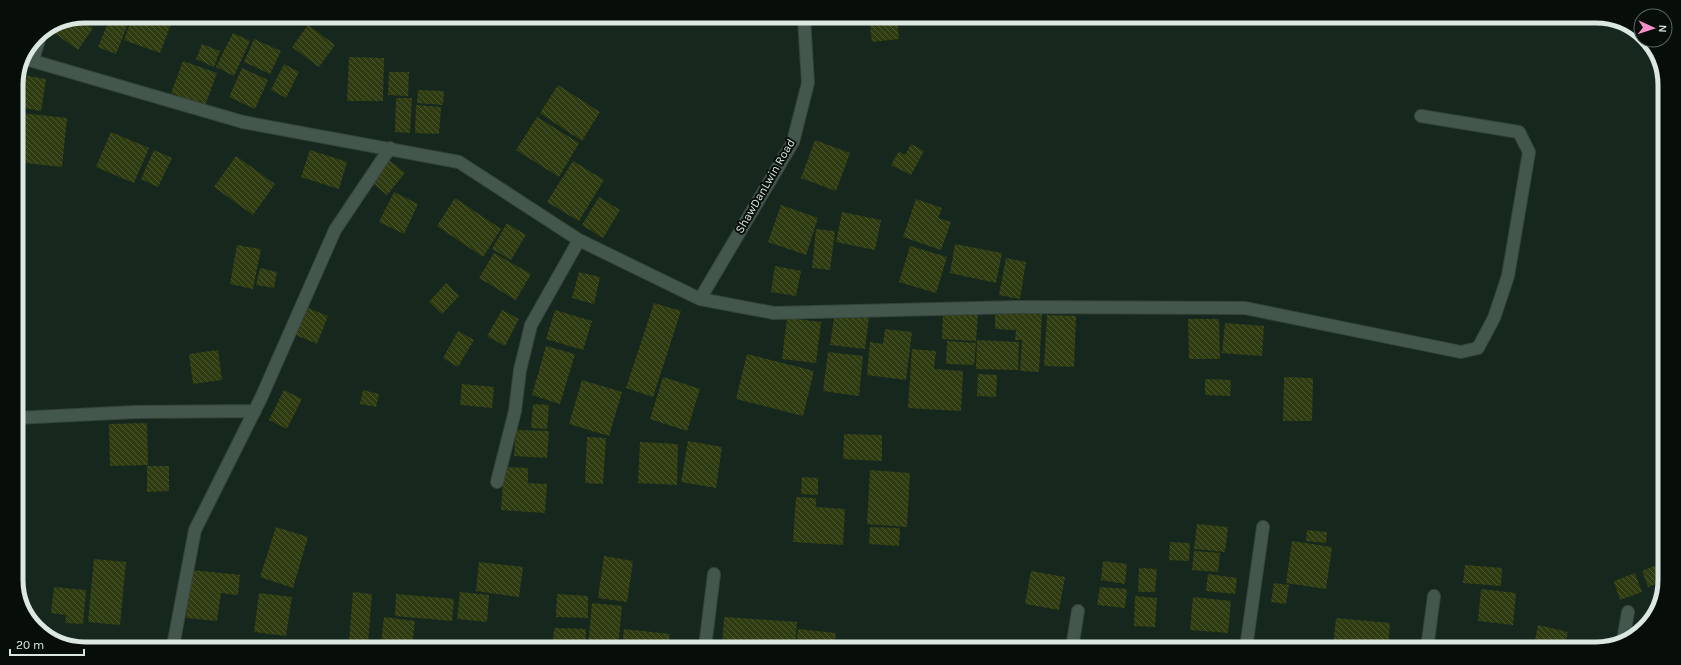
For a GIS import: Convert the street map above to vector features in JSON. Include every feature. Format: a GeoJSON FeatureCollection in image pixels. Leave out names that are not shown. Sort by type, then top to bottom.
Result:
{"type":"FeatureCollection","features":[{"type":"Feature","properties":{"kind":"street","name":"ShawDanLwin Road"},"geometry":{"type":"LineString","coordinates":[[700,299],[793,142],[808,83],[804,23]]}},
{"type":"Feature","properties":{"kind":"street"},"geometry":{"type":"LineString","coordinates":[[29,60],[243,122],[390,148],[459,162],[579,240],[700,299],[774,313],[1018,307],[1245,308],[1461,352],[1467,351],[1478,348],[1494,318],[1508,276],[1529,152],[1520,132],[1421,116]]}},
{"type":"Feature","properties":{"kind":"street"},"geometry":{"type":"LineString","coordinates":[[174,642],[195,530],[255,411],[334,230],[390,148]]}},
{"type":"Feature","properties":{"kind":"street"},"geometry":{"type":"LineString","coordinates":[[497,482],[515,411],[520,370],[532,325],[579,240]]}},
{"type":"Feature","properties":{"kind":"street"},"geometry":{"type":"LineString","coordinates":[[23,418],[135,412],[255,411]]}},
{"type":"Feature","properties":{"kind":"street"},"geometry":{"type":"LineString","coordinates":[[1247,642],[1263,527]]}},
{"type":"Feature","properties":{"kind":"street"},"geometry":{"type":"LineString","coordinates":[[706,642],[714,574]]}},
{"type":"Feature","properties":{"kind":"street"},"geometry":{"type":"LineString","coordinates":[[1428,642],[1434,596]]}},
{"type":"Feature","properties":{"kind":"street"},"geometry":{"type":"LineString","coordinates":[[1073,642],[1078,611]]}},
{"type":"Feature","properties":{"kind":"street"},"geometry":{"type":"LineString","coordinates":[[1624,635],[1628,612]]}},
{"type":"Feature","properties":{"kind":"building"},"geometry":{"type":"Polygon","coordinates":[[[86,23],[93,28],[78,50],[53,32],[73,24],[86,23]]]}},
{"type":"Feature","properties":{"kind":"building"},"geometry":{"type":"Polygon","coordinates":[[[108,23],[128,23],[116,54],[98,47],[108,23]]]}},
{"type":"Feature","properties":{"kind":"building"},"geometry":{"type":"Polygon","coordinates":[[[130,23],[171,23],[160,53],[124,40],[130,23]]]}},
{"type":"Feature","properties":{"kind":"building"},"geometry":{"type":"Polygon","coordinates":[[[870,23],[897,23],[899,39],[872,42],[870,23]]]}},
{"type":"Feature","properties":{"kind":"building"},"geometry":{"type":"Polygon","coordinates":[[[308,25],[335,45],[319,67],[292,47],[308,25]]]}},
{"type":"Feature","properties":{"kind":"building"},"geometry":{"type":"Polygon","coordinates":[[[233,33],[250,41],[234,76],[216,67],[233,33]]]}},
{"type":"Feature","properties":{"kind":"building"},"geometry":{"type":"Polygon","coordinates":[[[254,39],[281,51],[270,74],[244,62],[254,39]]]}},
{"type":"Feature","properties":{"kind":"building"},"geometry":{"type":"Polygon","coordinates":[[[202,44],[220,51],[214,67],[196,59],[202,44]]]}},
{"type":"Feature","properties":{"kind":"building"},"geometry":{"type":"Polygon","coordinates":[[[349,57],[384,58],[383,101],[347,101],[349,57]]]}},
{"type":"Feature","properties":{"kind":"building"},"geometry":{"type":"Polygon","coordinates":[[[183,61],[217,73],[205,106],[171,93],[183,61]]]}},
{"type":"Feature","properties":{"kind":"building"},"geometry":{"type":"Polygon","coordinates":[[[284,64],[299,72],[286,98],[271,90],[284,64]]]}},
{"type":"Feature","properties":{"kind":"building"},"geometry":{"type":"Polygon","coordinates":[[[242,68],[268,80],[255,109],[229,97],[242,68]]]}},
{"type":"Feature","properties":{"kind":"building"},"geometry":{"type":"Polygon","coordinates":[[[389,72],[409,72],[408,96],[388,95],[389,72]]]}},
{"type":"Feature","properties":{"kind":"building"},"geometry":{"type":"Polygon","coordinates":[[[24,75],[46,79],[41,111],[23,108],[24,75]]]}},
{"type":"Feature","properties":{"kind":"building"},"geometry":{"type":"Polygon","coordinates":[[[558,85],[600,112],[582,141],[540,113],[558,85]]]}},
{"type":"Feature","properties":{"kind":"building"},"geometry":{"type":"Polygon","coordinates":[[[418,90],[444,91],[443,105],[417,103],[418,90]]]}},
{"type":"Feature","properties":{"kind":"building"},"geometry":{"type":"Polygon","coordinates":[[[396,98],[412,98],[410,133],[395,132],[396,98]]]}},
{"type":"Feature","properties":{"kind":"building"},"geometry":{"type":"Polygon","coordinates":[[[416,105],[441,107],[439,134],[415,133],[416,105]]]}},
{"type":"Feature","properties":{"kind":"building"},"geometry":{"type":"Polygon","coordinates":[[[23,113],[67,118],[62,167],[23,163],[23,113]]]}},
{"type":"Feature","properties":{"kind":"building"},"geometry":{"type":"Polygon","coordinates":[[[537,117],[579,143],[559,177],[516,150],[537,117]]]}},
{"type":"Feature","properties":{"kind":"building"},"geometry":{"type":"Polygon","coordinates":[[[111,132],[149,148],[134,183],[96,167],[111,132]]]}},
{"type":"Feature","properties":{"kind":"building"},"geometry":{"type":"Polygon","coordinates":[[[815,140],[850,153],[836,191],[801,178],[815,140]]]}},
{"type":"Feature","properties":{"kind":"building"},"geometry":{"type":"Polygon","coordinates":[[[911,144],[924,151],[911,175],[891,165],[899,151],[905,155],[911,144]]]}},
{"type":"Feature","properties":{"kind":"building"},"geometry":{"type":"Polygon","coordinates":[[[154,150],[172,158],[158,187],[141,179],[154,150]]]}},
{"type":"Feature","properties":{"kind":"building"},"geometry":{"type":"Polygon","coordinates":[[[310,150],[347,162],[339,189],[301,177],[310,150]]]}},
{"type":"Feature","properties":{"kind":"building"},"geometry":{"type":"Polygon","coordinates":[[[236,156],[275,184],[253,215],[214,187],[236,156]]]}},
{"type":"Feature","properties":{"kind":"building"},"geometry":{"type":"Polygon","coordinates":[[[389,160],[405,173],[387,195],[371,182],[389,160]]]}},
{"type":"Feature","properties":{"kind":"building"},"geometry":{"type":"Polygon","coordinates":[[[573,161],[604,180],[579,221],[547,202],[573,161]]]}},
{"type":"Feature","properties":{"kind":"building"},"geometry":{"type":"Polygon","coordinates":[[[394,192],[418,204],[404,234],[379,222],[394,192]]]}},
{"type":"Feature","properties":{"kind":"building"},"geometry":{"type":"Polygon","coordinates":[[[599,197],[620,210],[603,238],[582,225],[599,197]]]}},
{"type":"Feature","properties":{"kind":"building"},"geometry":{"type":"Polygon","coordinates":[[[455,198],[501,229],[483,257],[437,226],[455,198]]]}},
{"type":"Feature","properties":{"kind":"building"},"geometry":{"type":"Polygon","coordinates":[[[916,199],[942,208],[938,218],[951,222],[941,250],[903,237],[916,199]]]}},
{"type":"Feature","properties":{"kind":"building"},"geometry":{"type":"Polygon","coordinates":[[[781,205],[818,218],[806,255],[768,242],[781,205]]]}},
{"type":"Feature","properties":{"kind":"building"},"geometry":{"type":"Polygon","coordinates":[[[842,212],[881,220],[875,250],[836,242],[842,212]]]}},
{"type":"Feature","properties":{"kind":"building"},"geometry":{"type":"Polygon","coordinates":[[[507,223],[526,235],[511,260],[492,249],[507,223]]]}},
{"type":"Feature","properties":{"kind":"building"},"geometry":{"type":"Polygon","coordinates":[[[816,229],[835,231],[830,270],[812,268],[816,229]]]}},
{"type":"Feature","properties":{"kind":"building"},"geometry":{"type":"Polygon","coordinates":[[[955,244],[1002,253],[996,283],[950,273],[955,244]]]}},
{"type":"Feature","properties":{"kind":"building"},"geometry":{"type":"Polygon","coordinates":[[[237,245],[261,249],[253,289],[230,284],[237,245]]]}},
{"type":"Feature","properties":{"kind":"building"},"geometry":{"type":"Polygon","coordinates":[[[910,246],[947,257],[936,293],[899,282],[910,246]]]}},
{"type":"Feature","properties":{"kind":"building"},"geometry":{"type":"Polygon","coordinates":[[[494,253],[531,274],[516,300],[479,278],[494,253]]]}},
{"type":"Feature","properties":{"kind":"building"},"geometry":{"type":"Polygon","coordinates":[[[1006,258],[1026,262],[1020,299],[999,295],[1006,258]]]}},
{"type":"Feature","properties":{"kind":"building"},"geometry":{"type":"Polygon","coordinates":[[[775,266],[801,271],[796,296],[771,292],[775,266]]]}},
{"type":"Feature","properties":{"kind":"building"},"geometry":{"type":"Polygon","coordinates":[[[260,268],[277,272],[274,288],[256,285],[260,268]]]}},
{"type":"Feature","properties":{"kind":"building"},"geometry":{"type":"Polygon","coordinates":[[[579,272],[600,277],[594,304],[572,298],[579,272]]]}},
{"type":"Feature","properties":{"kind":"building"},"geometry":{"type":"Polygon","coordinates":[[[446,283],[459,296],[442,314],[429,302],[446,283]]]}},
{"type":"Feature","properties":{"kind":"building"},"geometry":{"type":"Polygon","coordinates":[[[654,303],[681,311],[653,397],[626,388],[654,303]]]}},
{"type":"Feature","properties":{"kind":"building"},"geometry":{"type":"Polygon","coordinates":[[[308,308],[328,316],[317,344],[296,335],[308,308]]]}},
{"type":"Feature","properties":{"kind":"building"},"geometry":{"type":"Polygon","coordinates":[[[502,310],[519,319],[505,346],[487,336],[502,310]]]}},
{"type":"Feature","properties":{"kind":"building"},"geometry":{"type":"Polygon","coordinates":[[[555,310],[592,321],[583,350],[546,339],[555,310]]]}},
{"type":"Feature","properties":{"kind":"building"},"geometry":{"type":"Polygon","coordinates":[[[943,311],[978,313],[976,341],[942,339],[943,311]]]}},
{"type":"Feature","properties":{"kind":"building"},"geometry":{"type":"Polygon","coordinates":[[[995,311],[1042,314],[1039,372],[1020,371],[1022,340],[1015,340],[1016,330],[995,329],[995,311]]]}},
{"type":"Feature","properties":{"kind":"building"},"geometry":{"type":"Polygon","coordinates":[[[835,312],[869,317],[865,349],[830,345],[835,312]]]}},
{"type":"Feature","properties":{"kind":"building"},"geometry":{"type":"Polygon","coordinates":[[[1047,315],[1076,316],[1074,367],[1044,366],[1047,315]]]}},
{"type":"Feature","properties":{"kind":"building"},"geometry":{"type":"Polygon","coordinates":[[[787,318],[821,322],[816,363],[782,359],[787,318]]]}},
{"type":"Feature","properties":{"kind":"building"},"geometry":{"type":"Polygon","coordinates":[[[1188,319],[1219,319],[1220,359],[1189,359],[1188,319]]]}},
{"type":"Feature","properties":{"kind":"building"},"geometry":{"type":"Polygon","coordinates":[[[1225,323],[1264,326],[1262,356],[1222,353],[1225,323]]]}},
{"type":"Feature","properties":{"kind":"building"},"geometry":{"type":"Polygon","coordinates":[[[885,329],[912,332],[906,380],[867,375],[870,342],[883,344],[885,329]]]}},
{"type":"Feature","properties":{"kind":"building"},"geometry":{"type":"Polygon","coordinates":[[[458,331],[474,340],[458,367],[443,358],[458,331]]]}},
{"type":"Feature","properties":{"kind":"building"},"geometry":{"type":"Polygon","coordinates":[[[977,340],[1019,342],[1018,370],[976,369],[977,340]]]}},
{"type":"Feature","properties":{"kind":"building"},"geometry":{"type":"Polygon","coordinates":[[[947,341],[976,343],[974,365],[946,364],[947,341]]]}},
{"type":"Feature","properties":{"kind":"building"},"geometry":{"type":"Polygon","coordinates":[[[546,346],[575,354],[560,404],[532,395],[546,346]]]}},
{"type":"Feature","properties":{"kind":"building"},"geometry":{"type":"Polygon","coordinates":[[[912,349],[936,351],[934,369],[963,371],[961,411],[908,408],[912,349]]]}},
{"type":"Feature","properties":{"kind":"building"},"geometry":{"type":"Polygon","coordinates":[[[218,350],[222,380],[193,384],[189,354],[218,350]]]}},
{"type":"Feature","properties":{"kind":"building"},"geometry":{"type":"Polygon","coordinates":[[[828,352],[863,356],[859,396],[823,391],[828,352]]]}},
{"type":"Feature","properties":{"kind":"building"},"geometry":{"type":"Polygon","coordinates":[[[747,354],[814,371],[803,416],[736,399],[747,354]]]}},
{"type":"Feature","properties":{"kind":"building"},"geometry":{"type":"Polygon","coordinates":[[[978,374],[997,375],[996,397],[977,396],[978,374]]]}},
{"type":"Feature","properties":{"kind":"building"},"geometry":{"type":"Polygon","coordinates":[[[663,377],[700,389],[687,431],[650,419],[663,377]]]}},
{"type":"Feature","properties":{"kind":"building"},"geometry":{"type":"Polygon","coordinates":[[[1284,377],[1313,378],[1312,421],[1283,421],[1284,377]]]}},
{"type":"Feature","properties":{"kind":"building"},"geometry":{"type":"Polygon","coordinates":[[[1205,379],[1231,380],[1230,396],[1205,395],[1205,379]]]}},
{"type":"Feature","properties":{"kind":"building"},"geometry":{"type":"Polygon","coordinates":[[[582,380],[622,392],[609,436],[569,424],[582,380]]]}},
{"type":"Feature","properties":{"kind":"building"},"geometry":{"type":"Polygon","coordinates":[[[462,384],[494,387],[492,408],[460,405],[462,384]]]}},
{"type":"Feature","properties":{"kind":"building"},"geometry":{"type":"Polygon","coordinates":[[[284,390],[302,399],[287,429],[269,420],[284,390]]]}},
{"type":"Feature","properties":{"kind":"building"},"geometry":{"type":"Polygon","coordinates":[[[363,390],[379,394],[376,407],[360,404],[363,390]]]}},
{"type":"Feature","properties":{"kind":"building"},"geometry":{"type":"Polygon","coordinates":[[[533,404],[549,405],[547,429],[531,428],[533,404]]]}},
{"type":"Feature","properties":{"kind":"building"},"geometry":{"type":"Polygon","coordinates":[[[147,423],[148,465],[110,466],[109,424],[147,423]]]}},
{"type":"Feature","properties":{"kind":"building"},"geometry":{"type":"Polygon","coordinates":[[[516,430],[549,431],[547,458],[514,456],[516,430]]]}},
{"type":"Feature","properties":{"kind":"building"},"geometry":{"type":"Polygon","coordinates":[[[844,434],[882,435],[882,461],[843,459],[844,434]]]}},
{"type":"Feature","properties":{"kind":"building"},"geometry":{"type":"Polygon","coordinates":[[[587,437],[606,438],[603,484],[585,483],[587,437]]]}},
{"type":"Feature","properties":{"kind":"building"},"geometry":{"type":"Polygon","coordinates":[[[688,441],[722,447],[716,488],[681,482],[688,441]]]}},
{"type":"Feature","properties":{"kind":"building"},"geometry":{"type":"Polygon","coordinates":[[[640,442],[678,444],[677,485],[638,483],[640,442]]]}},
{"type":"Feature","properties":{"kind":"building"},"geometry":{"type":"Polygon","coordinates":[[[147,466],[169,466],[169,491],[147,492],[147,466]]]}},
{"type":"Feature","properties":{"kind":"building"},"geometry":{"type":"Polygon","coordinates":[[[504,467],[528,468],[528,483],[547,484],[545,513],[501,510],[504,467]]]}},
{"type":"Feature","properties":{"kind":"building"},"geometry":{"type":"Polygon","coordinates":[[[870,470],[910,473],[907,527],[867,524],[870,470]]]}},
{"type":"Feature","properties":{"kind":"building"},"geometry":{"type":"Polygon","coordinates":[[[802,477],[818,478],[818,495],[801,494],[802,477]]]}},
{"type":"Feature","properties":{"kind":"building"},"geometry":{"type":"Polygon","coordinates":[[[796,497],[816,498],[816,507],[845,509],[843,545],[793,542],[796,497]]]}},
{"type":"Feature","properties":{"kind":"building"},"geometry":{"type":"Polygon","coordinates":[[[1197,524],[1228,527],[1225,552],[1194,549],[1197,524]]]}},
{"type":"Feature","properties":{"kind":"building"},"geometry":{"type":"Polygon","coordinates":[[[276,527],[308,537],[293,588],[260,577],[276,527]]]}},
{"type":"Feature","properties":{"kind":"building"},"geometry":{"type":"Polygon","coordinates":[[[870,527],[900,528],[899,546],[869,544],[870,527]]]}},
{"type":"Feature","properties":{"kind":"building"},"geometry":{"type":"Polygon","coordinates":[[[1307,530],[1327,532],[1326,543],[1306,541],[1307,530]]]}},
{"type":"Feature","properties":{"kind":"building"},"geometry":{"type":"Polygon","coordinates":[[[1292,541],[1332,547],[1326,589],[1286,583],[1292,541]]]}},
{"type":"Feature","properties":{"kind":"building"},"geometry":{"type":"Polygon","coordinates":[[[1170,542],[1190,543],[1189,561],[1169,560],[1170,542]]]}},
{"type":"Feature","properties":{"kind":"building"},"geometry":{"type":"Polygon","coordinates":[[[1194,551],[1220,553],[1218,572],[1192,570],[1194,551]]]}},
{"type":"Feature","properties":{"kind":"building"},"geometry":{"type":"Polygon","coordinates":[[[604,556],[633,561],[627,602],[598,598],[604,556]]]}},
{"type":"Feature","properties":{"kind":"building"},"geometry":{"type":"Polygon","coordinates":[[[94,559],[126,562],[120,625],[88,622],[94,559]]]}},
{"type":"Feature","properties":{"kind":"building"},"geometry":{"type":"Polygon","coordinates":[[[1103,561],[1127,564],[1125,584],[1101,580],[1103,561]]]}},
{"type":"Feature","properties":{"kind":"building"},"geometry":{"type":"Polygon","coordinates":[[[479,562],[523,567],[519,597],[476,591],[479,562]]]}},
{"type":"Feature","properties":{"kind":"building"},"geometry":{"type":"Polygon","coordinates":[[[1465,565],[1502,568],[1501,586],[1463,583],[1465,565]]]}},
{"type":"Feature","properties":{"kind":"building"},"geometry":{"type":"Polygon","coordinates":[[[1658,565],[1658,583],[1648,587],[1642,571],[1658,565]]]}},
{"type":"Feature","properties":{"kind":"building"},"geometry":{"type":"Polygon","coordinates":[[[1139,568],[1157,569],[1155,592],[1138,592],[1139,568]]]}},
{"type":"Feature","properties":{"kind":"building"},"geometry":{"type":"Polygon","coordinates":[[[192,570],[240,575],[238,595],[221,593],[217,621],[186,618],[192,570]]]}},
{"type":"Feature","properties":{"kind":"building"},"geometry":{"type":"Polygon","coordinates":[[[1031,571],[1065,577],[1059,610],[1025,604],[1031,571]]]}},
{"type":"Feature","properties":{"kind":"building"},"geometry":{"type":"Polygon","coordinates":[[[1635,573],[1642,592],[1620,600],[1614,581],[1635,573]]]}},
{"type":"Feature","properties":{"kind":"building"},"geometry":{"type":"Polygon","coordinates":[[[1208,574],[1237,578],[1235,594],[1206,591],[1208,574]]]}},
{"type":"Feature","properties":{"kind":"building"},"geometry":{"type":"Polygon","coordinates":[[[1274,583],[1289,585],[1286,604],[1271,602],[1274,583]]]}},
{"type":"Feature","properties":{"kind":"building"},"geometry":{"type":"Polygon","coordinates":[[[54,587],[86,590],[83,624],[65,623],[66,615],[51,613],[54,587]]]}},
{"type":"Feature","properties":{"kind":"building"},"geometry":{"type":"Polygon","coordinates":[[[1100,587],[1127,589],[1125,608],[1097,605],[1100,587]]]}},
{"type":"Feature","properties":{"kind":"building"},"geometry":{"type":"Polygon","coordinates":[[[1481,589],[1516,593],[1513,625],[1478,621],[1481,589]]]}},
{"type":"Feature","properties":{"kind":"building"},"geometry":{"type":"Polygon","coordinates":[[[353,592],[372,594],[368,642],[349,642],[353,592]]]}},
{"type":"Feature","properties":{"kind":"building"},"geometry":{"type":"Polygon","coordinates":[[[460,592],[489,595],[487,622],[457,619],[460,592]]]}},
{"type":"Feature","properties":{"kind":"building"},"geometry":{"type":"Polygon","coordinates":[[[259,593],[292,597],[286,636],[254,632],[259,593]]]}},
{"type":"Feature","properties":{"kind":"building"},"geometry":{"type":"Polygon","coordinates":[[[396,594],[454,599],[452,621],[395,616],[396,594]]]}},
{"type":"Feature","properties":{"kind":"building"},"geometry":{"type":"Polygon","coordinates":[[[557,594],[588,596],[588,618],[556,617],[557,594]]]}},
{"type":"Feature","properties":{"kind":"building"},"geometry":{"type":"Polygon","coordinates":[[[1135,596],[1157,598],[1155,627],[1134,626],[1135,596]]]}},
{"type":"Feature","properties":{"kind":"building"},"geometry":{"type":"Polygon","coordinates":[[[1193,597],[1231,601],[1228,633],[1190,630],[1193,597]]]}},
{"type":"Feature","properties":{"kind":"building"},"geometry":{"type":"Polygon","coordinates":[[[592,603],[622,606],[618,642],[588,642],[592,603]]]}},
{"type":"Feature","properties":{"kind":"building"},"geometry":{"type":"Polygon","coordinates":[[[384,617],[415,621],[412,642],[381,642],[384,617]]]}},
{"type":"Feature","properties":{"kind":"building"},"geometry":{"type":"Polygon","coordinates":[[[724,617],[797,622],[795,642],[722,642],[724,617]]]}},
{"type":"Feature","properties":{"kind":"building"},"geometry":{"type":"Polygon","coordinates":[[[1336,618],[1390,623],[1388,642],[1334,642],[1336,618]]]}},
{"type":"Feature","properties":{"kind":"building"},"geometry":{"type":"Polygon","coordinates":[[[1538,625],[1568,632],[1566,642],[1534,642],[1538,625]]]}},
{"type":"Feature","properties":{"kind":"building"},"geometry":{"type":"Polygon","coordinates":[[[554,628],[586,629],[585,642],[553,642],[554,628]]]}},
{"type":"Feature","properties":{"kind":"building"},"geometry":{"type":"Polygon","coordinates":[[[624,629],[670,634],[669,642],[623,642],[624,629]]]}},
{"type":"Feature","properties":{"kind":"building"},"geometry":{"type":"Polygon","coordinates":[[[798,629],[836,633],[835,642],[797,642],[798,629]]]}}]}
